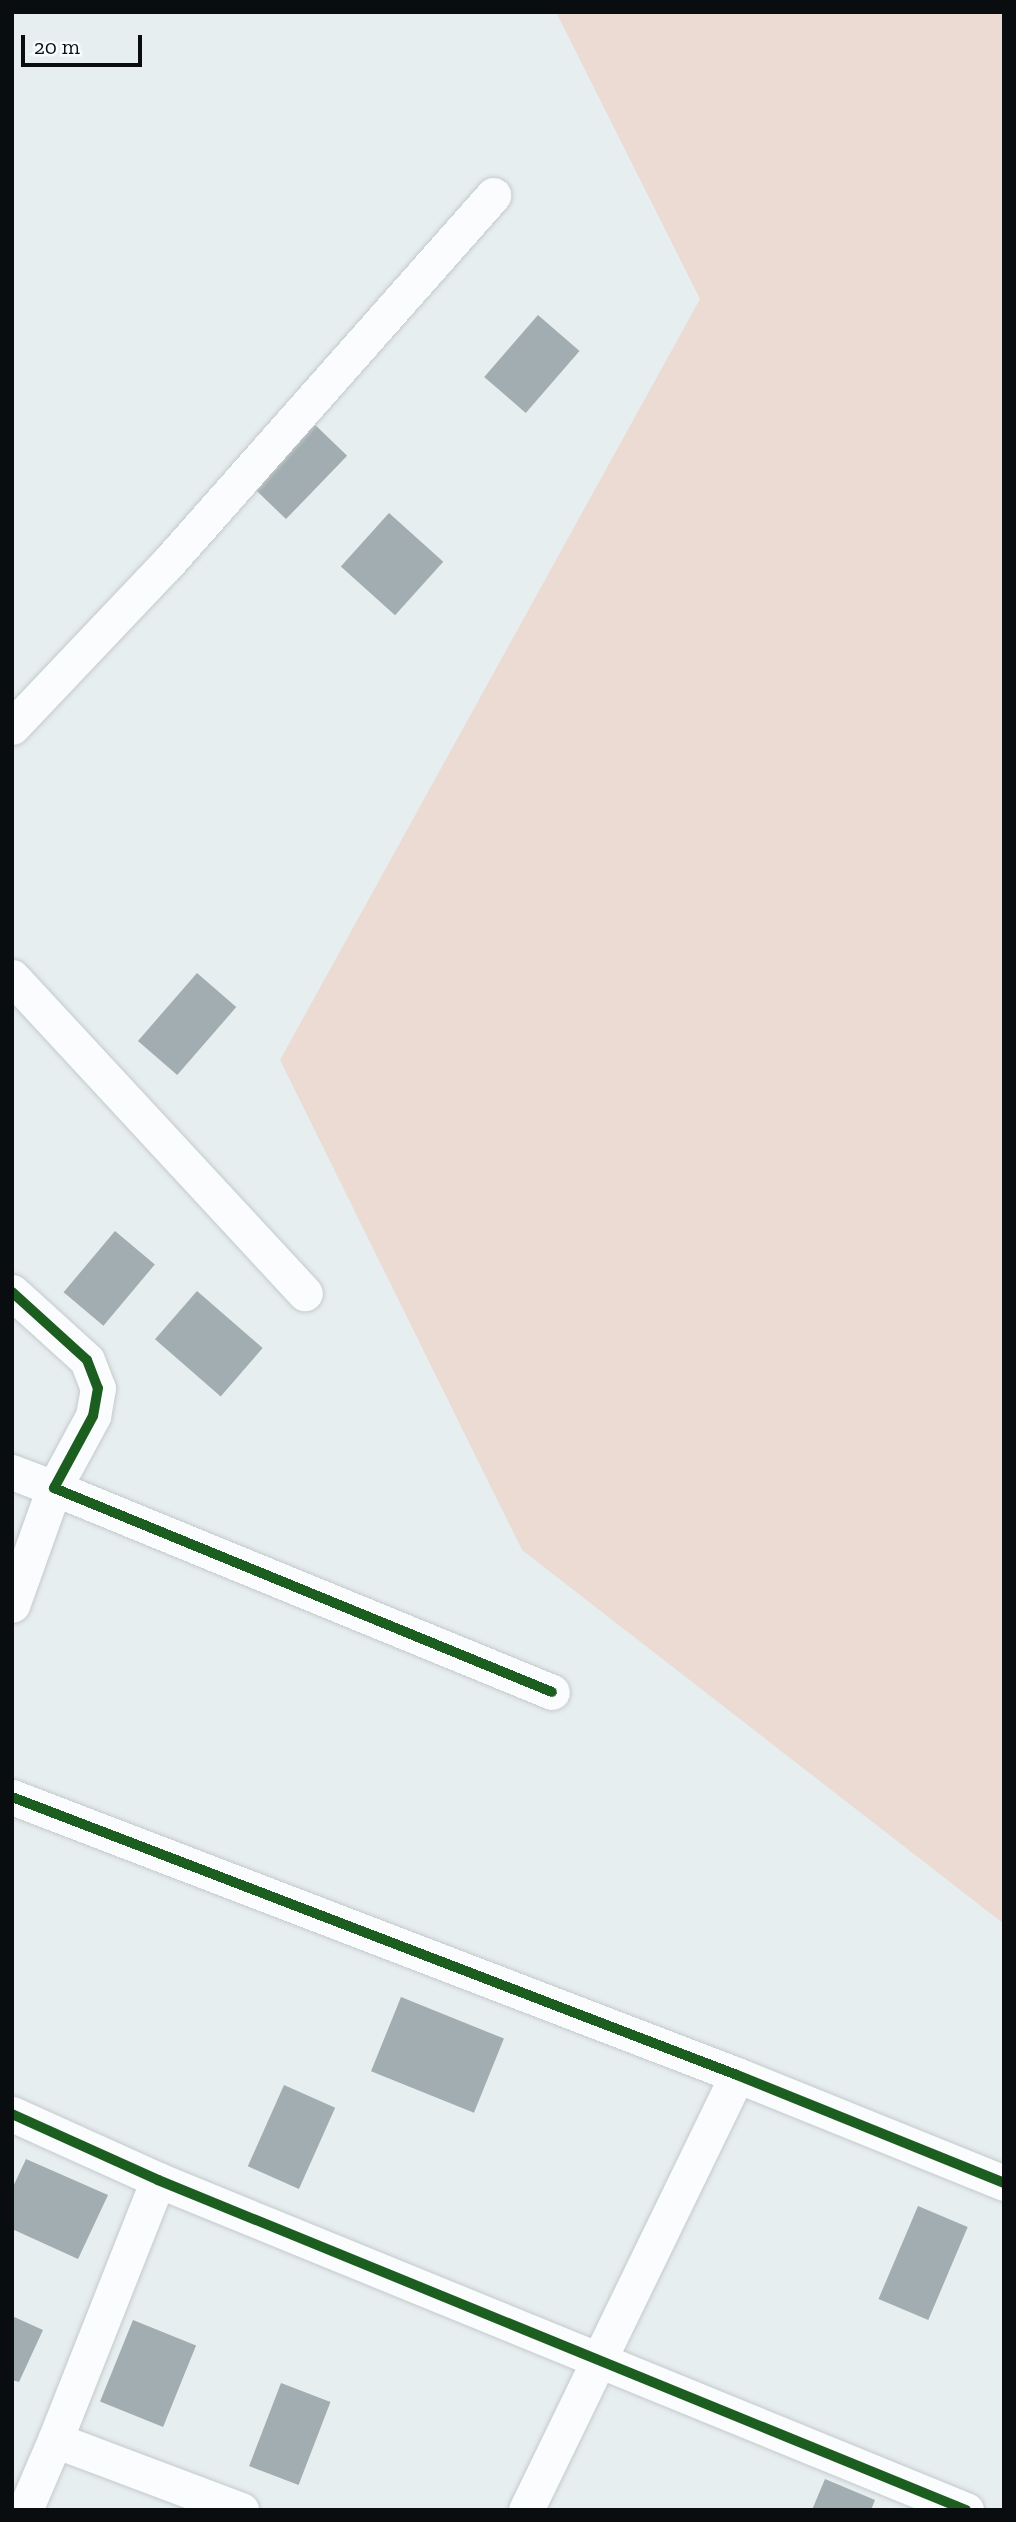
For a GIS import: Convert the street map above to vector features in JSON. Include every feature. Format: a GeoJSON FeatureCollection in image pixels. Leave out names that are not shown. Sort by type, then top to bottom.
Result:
{"type":"FeatureCollection","features":[{"type":"Feature","properties":{"kind":"street"},"geometry":{"type":"LineString","coordinates":[[12,727],[166,565],[493,195]]}},
{"type":"Feature","properties":{"kind":"street"},"geometry":{"type":"LineString","coordinates":[[12,977],[305,1293]]}},
{"type":"Feature","properties":{"kind":"street"},"geometry":{"type":"LineString","coordinates":[[12,1292],[87,1360],[98,1388],[93,1416],[54,1488],[12,1605]]}},
{"type":"Feature","properties":{"kind":"street"},"geometry":{"type":"LineString","coordinates":[[12,1472],[552,1692]]}},
{"type":"Feature","properties":{"kind":"street"},"geometry":{"type":"LineString","coordinates":[[12,1797],[737,2075],[1004,2183]]}},
{"type":"Feature","properties":{"kind":"street"},"geometry":{"type":"LineString","coordinates":[[526,2510],[737,2075]]}},
{"type":"Feature","properties":{"kind":"street"},"geometry":{"type":"LineString","coordinates":[[12,2114],[158,2180],[966,2510]]}},
{"type":"Feature","properties":{"kind":"street"},"geometry":{"type":"LineString","coordinates":[[25,2510],[158,2180]]}},
{"type":"Feature","properties":{"kind":"street"},"geometry":{"type":"LineString","coordinates":[[55,2440],[241,2510]]}},
{"type":"Feature","properties":{"kind":"shaded area"},"geometry":{"type":"Polygon","coordinates":[[[556,12],[1004,12],[1004,1924],[522,1550],[280,1060],[700,299],[556,12]]]}},
{"type":"Feature","properties":{"kind":"building"},"geometry":{"type":"Polygon","coordinates":[[[538,315],[580,351],[526,413],[484,377],[538,315]]]}},
{"type":"Feature","properties":{"kind":"building"},"geometry":{"type":"Polygon","coordinates":[[[309,419],[347,456],[286,519],[248,482],[309,419]]]}},
{"type":"Feature","properties":{"kind":"building"},"geometry":{"type":"Polygon","coordinates":[[[389,513],[443,562],[395,615],[341,567],[389,513]]]}},
{"type":"Feature","properties":{"kind":"building"},"geometry":{"type":"Polygon","coordinates":[[[197,973],[236,1007],[177,1075],[138,1041],[197,973]]]}},
{"type":"Feature","properties":{"kind":"building"},"geometry":{"type":"Polygon","coordinates":[[[115,1231],[155,1264],[103,1326],[64,1292],[115,1231]]]}},
{"type":"Feature","properties":{"kind":"building"},"geometry":{"type":"Polygon","coordinates":[[[197,1291],[263,1348],[221,1396],[155,1339],[197,1291]]]}},
{"type":"Feature","properties":{"kind":"building"},"geometry":{"type":"Polygon","coordinates":[[[401,1997],[504,2039],[474,2113],[371,2071],[401,1997]]]}},
{"type":"Feature","properties":{"kind":"building"},"geometry":{"type":"Polygon","coordinates":[[[284,2085],[335,2108],[299,2189],[248,2166],[284,2085]]]}},
{"type":"Feature","properties":{"kind":"building"},"geometry":{"type":"Polygon","coordinates":[[[26,2159],[108,2195],[78,2259],[12,2229],[12,2189],[26,2159]]]}},
{"type":"Feature","properties":{"kind":"building"},"geometry":{"type":"Polygon","coordinates":[[[918,2206],[968,2227],[928,2320],[879,2299],[918,2206]]]}},
{"type":"Feature","properties":{"kind":"building"},"geometry":{"type":"Polygon","coordinates":[[[12,2316],[43,2330],[19,2382],[12,2380],[12,2316]]]}},
{"type":"Feature","properties":{"kind":"building"},"geometry":{"type":"Polygon","coordinates":[[[133,2320],[196,2345],[163,2427],[100,2402],[133,2320]]]}},
{"type":"Feature","properties":{"kind":"building"},"geometry":{"type":"Polygon","coordinates":[[[281,2383],[330,2402],[299,2485],[249,2466],[281,2383]]]}},
{"type":"Feature","properties":{"kind":"building"},"geometry":{"type":"Polygon","coordinates":[[[825,2479],[875,2500],[871,2510],[812,2510],[825,2479]]]}},
{"type":"Feature","properties":{"kind":"cycle path"},"geometry":{"type":"LineString","coordinates":[[12,1292],[87,1360],[98,1388],[93,1416],[54,1488],[552,1692]]}},
{"type":"Feature","properties":{"kind":"cycle path"},"geometry":{"type":"LineString","coordinates":[[12,1797],[737,2075],[1004,2183]]}},
{"type":"Feature","properties":{"kind":"cycle path"},"geometry":{"type":"LineString","coordinates":[[12,2114],[158,2180],[966,2510]]}}]}
